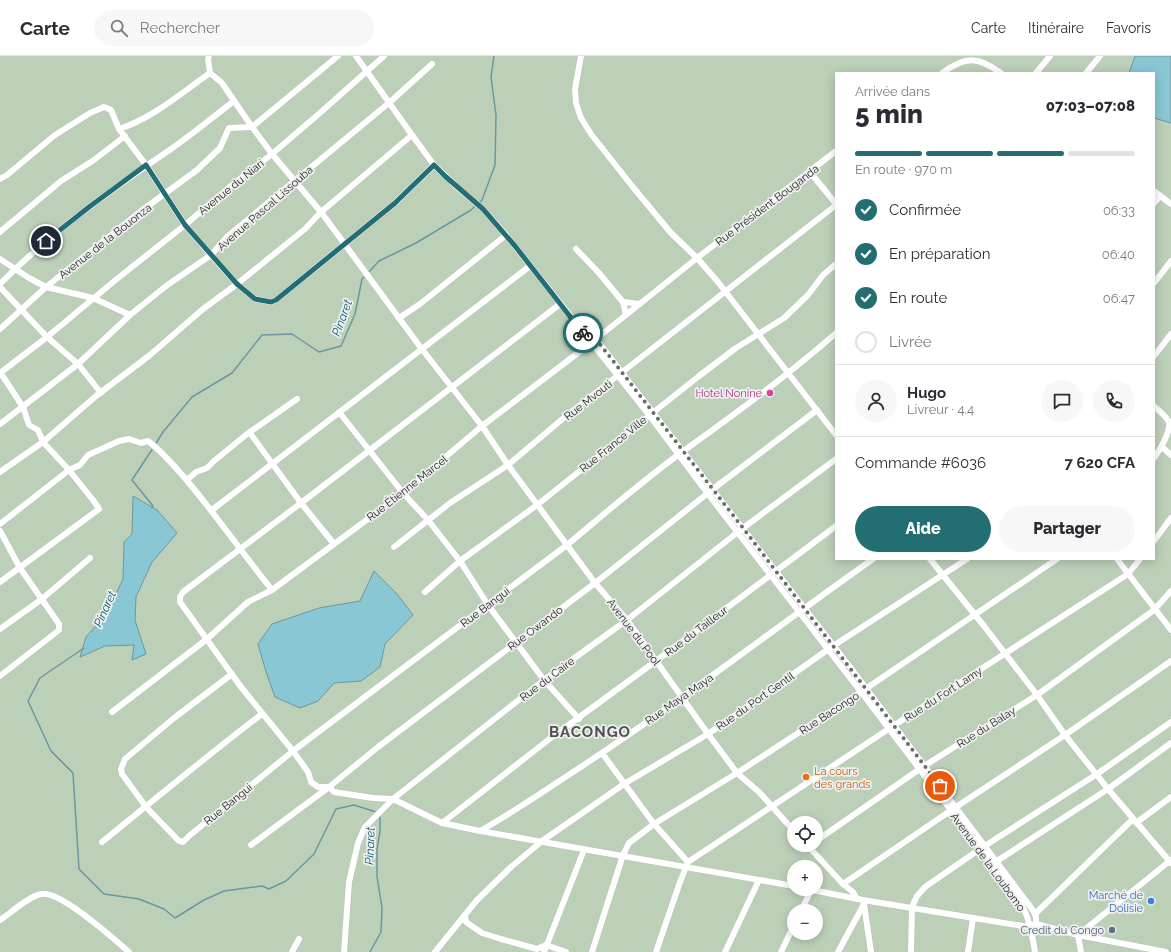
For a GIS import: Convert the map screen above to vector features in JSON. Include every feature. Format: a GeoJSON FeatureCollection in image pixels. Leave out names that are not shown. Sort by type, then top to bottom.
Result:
{"type":"FeatureCollection","features":[{"type":"Feature","properties":{"kind":"street"},"geometry":{"type":"LineString","coordinates":[[119,129],[150,115],[210,73],[209,56]]}},
{"type":"Feature","properties":{"kind":"street"},"geometry":{"type":"LineString","coordinates":[[252,127],[338,56]]}},
{"type":"Feature","properties":{"kind":"street"},"geometry":{"type":"LineString","coordinates":[[356,56],[434,165],[483,209],[506,235],[584,334],[594,341]]}},
{"type":"Feature","properties":{"kind":"street","name":"Avenue du Niari"},"geometry":{"type":"LineString","coordinates":[[0,372],[47,337],[93,298],[272,154],[384,56]]}},
{"type":"Feature","properties":{"kind":"street"},"geometry":{"type":"LineString","coordinates":[[581,56],[575,88],[576,103],[580,118],[602,149],[671,233],[697,258],[725,291],[835,434]]}},
{"type":"Feature","properties":{"kind":"street"},"geometry":{"type":"LineString","coordinates":[[1037,72],[1050,56]]}},
{"type":"Feature","properties":{"kind":"street"},"geometry":{"type":"LineString","coordinates":[[1087,72],[1100,56]]}},
{"type":"Feature","properties":{"kind":"street"},"geometry":{"type":"LineString","coordinates":[[944,72],[963,61],[979,58],[1000,72]]}},
{"type":"Feature","properties":{"kind":"street","name":"Avenue Pascal Lissouba"},"geometry":{"type":"LineString","coordinates":[[0,424],[78,364],[130,315],[166,286],[211,255],[228,236],[390,102],[432,64]]}},
{"type":"Feature","properties":{"kind":"street","name":"Avenue du Pool"},"geometry":{"type":"LineString","coordinates":[[210,73],[222,83],[272,154],[321,212],[421,348],[482,426],[537,506],[595,583],[627,620],[737,773],[759,792],[787,824]]}},
{"type":"Feature","properties":{"kind":"street"},"geometry":{"type":"LineString","coordinates":[[0,284],[46,241],[89,207],[234,101]]}},
{"type":"Feature","properties":{"kind":"street"},"geometry":{"type":"LineString","coordinates":[[0,179],[7,175],[55,135],[90,112],[99,108],[107,108],[111,110],[119,129],[146,165],[185,225],[237,284],[255,299],[271,302],[276,300],[395,203],[434,165]]}},
{"type":"Feature","properties":{"kind":"street","name":"Avenue de la Bouonza"},"geometry":{"type":"LineString","coordinates":[[0,329],[46,287],[141,211],[197,170],[220,148],[230,128],[252,127]]}},
{"type":"Feature","properties":{"kind":"street"},"geometry":{"type":"LineString","coordinates":[[0,472],[43,442],[96,396],[101,394],[150,355],[203,309],[237,284],[305,229],[321,212],[412,135]]}},
{"type":"Feature","properties":{"kind":"street"},"geometry":{"type":"LineString","coordinates":[[0,232],[61,181],[94,160],[125,136]]}},
{"type":"Feature","properties":{"kind":"street","name":"Rue Président Bouganda"},"geometry":{"type":"LineString","coordinates":[[697,258],[835,153]]}},
{"type":"Feature","properties":{"kind":"street"},"geometry":{"type":"LineString","coordinates":[[810,172],[835,203]]}},
{"type":"Feature","properties":{"kind":"street"},"geometry":{"type":"LineString","coordinates":[[1155,192],[1171,204]]}},
{"type":"Feature","properties":{"kind":"street"},"geometry":{"type":"LineString","coordinates":[[1155,202],[1160,196]]}},
{"type":"Feature","properties":{"kind":"street","name":"Rue Mvouti"},"geometry":{"type":"LineString","coordinates":[[394,547],[428,520],[508,465],[566,416],[835,205]]}},
{"type":"Feature","properties":{"kind":"street"},"geometry":{"type":"LineString","coordinates":[[399,318],[420,304],[506,235]]}},
{"type":"Feature","properties":{"kind":"street"},"geometry":{"type":"LineString","coordinates":[[576,249],[599,273],[623,302],[626,315]]}},
{"type":"Feature","properties":{"kind":"street","name":"Rue Étienne Marcel"},"geometry":{"type":"LineString","coordinates":[[112,712],[207,639],[248,602],[272,590],[403,493],[482,426],[594,341],[697,258]]}},
{"type":"Feature","properties":{"kind":"street"},"geometry":{"type":"LineString","coordinates":[[0,259],[46,287],[93,298],[130,315]]}},
{"type":"Feature","properties":{"kind":"street"},"geometry":{"type":"LineString","coordinates":[[1155,282],[1171,261]]}},
{"type":"Feature","properties":{"kind":"street","name":"Rue France Ville"},"geometry":{"type":"LineString","coordinates":[[425,592],[460,561],[537,506],[651,413],[736,348],[784,318],[808,295],[823,275],[835,265]]}},
{"type":"Feature","properties":{"kind":"street"},"geometry":{"type":"LineString","coordinates":[[212,510],[421,348],[530,266]]}},
{"type":"Feature","properties":{"kind":"street"},"geometry":{"type":"LineString","coordinates":[[0,287],[47,337],[78,364],[101,394]]}},
{"type":"Feature","properties":{"kind":"street"},"geometry":{"type":"LineString","coordinates":[[623,302],[640,304]]}},
{"type":"Feature","properties":{"kind":"street"},"geometry":{"type":"LineString","coordinates":[[560,304],[183,592],[180,597],[180,602],[262,714],[293,751],[308,772],[311,782],[318,787],[329,787],[334,792],[373,798],[393,799],[442,823],[480,831],[514,838],[542,841],[584,850],[687,865],[787,885]]}},
{"type":"Feature","properties":{"kind":"street","name":"Rue Bangui"},"geometry":{"type":"LineString","coordinates":[[146,807],[179,841],[183,842],[293,751],[488,605],[681,453],[789,373],[835,334]]}},
{"type":"Feature","properties":{"kind":"street"},"geometry":{"type":"LineString","coordinates":[[1155,355],[1171,334]]}},
{"type":"Feature","properties":{"kind":"street","name":"Avenue de la Loubomo"},"geometry":{"type":"LineString","coordinates":[[594,341],[681,453],[708,494],[737,532],[773,573]]}},
{"type":"Feature","properties":{"kind":"street"},"geometry":{"type":"LineString","coordinates":[[0,372],[23,407],[29,425],[38,430],[43,442],[69,470],[93,500],[98,510],[0,582]]}},
{"type":"Feature","properties":{"kind":"street"},"geometry":{"type":"LineString","coordinates":[[186,480],[196,472],[208,468],[214,461],[250,433],[297,399]]}},
{"type":"Feature","properties":{"kind":"street"},"geometry":{"type":"LineString","coordinates":[[1155,407],[1171,425],[1171,431],[1155,457]]}},
{"type":"Feature","properties":{"kind":"street","name":"Rue Owando"},"geometry":{"type":"LineString","coordinates":[[251,845],[595,583],[713,489],[817,410]]}},
{"type":"Feature","properties":{"kind":"street"},"geometry":{"type":"LineString","coordinates":[[339,412],[403,493],[428,520],[460,561],[488,605],[544,680],[579,719]]}},
{"type":"Feature","properties":{"kind":"street"},"geometry":{"type":"LineString","coordinates":[[250,433],[301,503],[334,544]]}},
{"type":"Feature","properties":{"kind":"street"},"geometry":{"type":"LineString","coordinates":[[0,524],[69,470],[80,465],[88,455],[129,439],[141,443],[148,440],[159,449],[212,510],[272,590]]}},
{"type":"Feature","properties":{"kind":"street"},"geometry":{"type":"LineString","coordinates":[[1162,447],[1171,454]]}},
{"type":"Feature","properties":{"kind":"street","name":"Avenue de la Loubomo"},"geometry":{"type":"LineString","coordinates":[[681,453],[713,489],[743,528],[773,573],[983,847],[1019,900],[1026,913],[1035,952]]}},
{"type":"Feature","properties":{"kind":"street","name":"Rue du Caire"},"geometry":{"type":"LineString","coordinates":[[344,952],[349,882],[358,843],[365,828],[393,799],[544,680],[627,620],[737,532],[835,460]]}},
{"type":"Feature","properties":{"kind":"street"},"geometry":{"type":"LineString","coordinates":[[1155,540],[1171,518]]}},
{"type":"Feature","properties":{"kind":"street","name":"Rue du Tailleur"},"geometry":{"type":"LineString","coordinates":[[442,823],[552,737],[579,719],[835,527]]}},
{"type":"Feature","properties":{"kind":"street"},"geometry":{"type":"LineString","coordinates":[[0,531],[20,568],[59,624],[59,630],[0,676]]}},
{"type":"Feature","properties":{"kind":"street"},"geometry":{"type":"LineString","coordinates":[[0,629],[42,599],[90,558]]}},
{"type":"Feature","properties":{"kind":"street","name":"Rue Maya Maya"},"geometry":{"type":"LineString","coordinates":[[480,831],[602,753],[682,698],[872,560]]}},
{"type":"Feature","properties":{"kind":"street"},"geometry":{"type":"LineString","coordinates":[[931,560],[1037,695],[1065,735],[1108,789],[1170,861],[1078,935]]}},
{"type":"Feature","properties":{"kind":"street","name":"Rue du Port Gentil"},"geometry":{"type":"LineString","coordinates":[[436,952],[493,884],[542,841],[624,784],[708,734],[830,648],[965,560]]}},
{"type":"Feature","properties":{"kind":"street","name":"Rue Bacongo"},"geometry":{"type":"LineString","coordinates":[[592,952],[623,855],[629,843],[654,824],[737,773],[864,691],[1057,560]]}},
{"type":"Feature","properties":{"kind":"street"},"geometry":{"type":"LineString","coordinates":[[1118,560],[1154,610],[1171,630]]}},
{"type":"Feature","properties":{"kind":"street","name":"Rue du Fort Lamy"},"geometry":{"type":"LineString","coordinates":[[687,865],[771,807],[1128,574],[1139,560]]}},
{"type":"Feature","properties":{"kind":"street","name":"Rue du Balay"},"geometry":{"type":"LineString","coordinates":[[823,837],[922,767],[1037,695],[1154,610],[1171,591]]}},
{"type":"Feature","properties":{"kind":"street"},"geometry":{"type":"LineString","coordinates":[[843,884],[1065,735],[1171,661]]}},
{"type":"Feature","properties":{"kind":"street"},"geometry":{"type":"LineString","coordinates":[[146,807],[122,774],[121,769],[125,759],[174,718],[232,674]]}},
{"type":"Feature","properties":{"kind":"street"},"geometry":{"type":"LineString","coordinates":[[102,842],[205,758],[262,714]]}},
{"type":"Feature","properties":{"kind":"street"},"geometry":{"type":"LineString","coordinates":[[911,952],[912,907],[917,896],[925,887],[983,847],[1097,774],[1171,722]]}},
{"type":"Feature","properties":{"kind":"street"},"geometry":{"type":"LineString","coordinates":[[996,861],[1108,789],[1171,743]]}},
{"type":"Feature","properties":{"kind":"street"},"geometry":{"type":"LineString","coordinates":[[602,753],[654,824],[687,865]]}},
{"type":"Feature","properties":{"kind":"street"},"geometry":{"type":"LineString","coordinates":[[1035,914],[1135,821],[1171,797]]}},
{"type":"Feature","properties":{"kind":"street","name":"Avenue de la Loubomo"},"geometry":{"type":"LineString","coordinates":[[983,847],[996,861],[1035,914],[1037,920],[1036,924]]}},
{"type":"Feature","properties":{"kind":"street"},"geometry":{"type":"LineString","coordinates":[[544,952],[584,850]]}},
{"type":"Feature","properties":{"kind":"street"},"geometry":{"type":"LineString","coordinates":[[814,852],[843,884],[862,901],[871,952]]}},
{"type":"Feature","properties":{"kind":"street"},"geometry":{"type":"LineString","coordinates":[[656,952],[687,865]]}},
{"type":"Feature","properties":{"kind":"street"},"geometry":{"type":"LineString","coordinates":[[725,952],[759,880]]}},
{"type":"Feature","properties":{"kind":"street"},"geometry":{"type":"LineString","coordinates":[[823,892],[862,901],[912,907],[1029,927],[1036,924],[1078,935],[1166,952]]}},
{"type":"Feature","properties":{"kind":"street"},"geometry":{"type":"LineString","coordinates":[[0,920],[34,897],[42,894],[49,894],[69,903],[129,952]]}},
{"type":"Feature","properties":{"kind":"street"},"geometry":{"type":"LineString","coordinates":[[838,952],[862,901]]}},
{"type":"Feature","properties":{"kind":"street"},"geometry":{"type":"LineString","coordinates":[[465,916],[466,922],[482,933],[536,949],[546,945],[566,952]]}},
{"type":"Feature","properties":{"kind":"street"},"geometry":{"type":"LineString","coordinates":[[968,952],[973,918]]}},
{"type":"Feature","properties":{"kind":"street"},"geometry":{"type":"LineString","coordinates":[[1032,936],[1036,924]]}},
{"type":"Feature","properties":{"kind":"street"},"geometry":{"type":"LineString","coordinates":[[1078,935],[1081,952]]}},
{"type":"Feature","properties":{"kind":"street"},"geometry":{"type":"LineString","coordinates":[[292,952],[299,939]]}},
{"type":"Feature","properties":{"kind":"street"},"geometry":{"type":"LineString","coordinates":[[781,952],[787,940]]}},
{"type":"Feature","properties":{"kind":"green space"},"geometry":{"type":"Polygon","coordinates":[[[0,56],[1171,56],[1171,952],[0,952],[0,56]]]}},
{"type":"Feature","properties":{"kind":"water"},"geometry":{"type":"Polygon","coordinates":[[[1135,56],[1171,56],[1171,123],[1155,118],[1155,72],[1129,72],[1135,56]]]}},
{"type":"Feature","properties":{"kind":"water"},"geometry":{"type":"Polygon","coordinates":[[[133,496],[157,510],[177,533],[152,562],[136,597],[135,620],[146,654],[132,660],[134,645],[105,646],[80,657],[86,637],[107,613],[123,579],[124,542],[132,534],[133,496]]]}},
{"type":"Feature","properties":{"kind":"water"},"geometry":{"type":"Polygon","coordinates":[[[374,571],[397,594],[413,615],[385,644],[380,667],[361,681],[334,683],[318,701],[300,708],[275,697],[258,644],[272,624],[319,608],[360,601],[374,571]]]}},
{"type":"Feature","properties":{"kind":"waterway","name":"Pinaret"},"geometry":{"type":"LineString","coordinates":[[479,203],[482,200],[495,165],[496,115],[491,77],[494,56]]}},
{"type":"Feature","properties":{"kind":"waterway","name":"Pinaret"},"geometry":{"type":"LineString","coordinates":[[368,273],[379,261],[416,243],[471,210],[476,205]]}},
{"type":"Feature","properties":{"kind":"waterway","name":"Pinaret"},"geometry":{"type":"LineString","coordinates":[[155,445],[163,432],[192,397],[232,373],[262,335],[292,334],[319,352],[341,346],[355,314],[362,279],[366,275]]}},
{"type":"Feature","properties":{"kind":"waterway","name":"Pinaret"},"geometry":{"type":"LineString","coordinates":[[152,508],[153,506],[132,480],[153,448]]}},
{"type":"Feature","properties":{"kind":"waterway","name":"Pinaret"},"geometry":{"type":"LineString","coordinates":[[84,648],[40,678],[28,701],[51,751],[73,773],[79,869],[104,894],[139,899],[164,909],[175,918],[204,900],[224,891],[262,886],[269,889],[286,881],[314,854],[336,809],[354,805],[376,812]]}},
{"type":"Feature","properties":{"kind":"waterway","name":"Pinaret"},"geometry":{"type":"LineString","coordinates":[[370,952],[381,932],[382,908],[377,876],[377,850],[380,831],[379,815]]}},
{"type":"Feature","properties":{"kind":"way so far"},"geometry":{"type":"LineString","coordinates":[[583,333],[596,339],[623,373],[940,786]]}},
{"type":"Feature","properties":{"kind":"place","name":"Hotel Nonine"},"geometry":{"type":"Point","coordinates":[770,393]}},
{"type":"Feature","properties":{"kind":"place","name":"La cours des grands"},"geometry":{"type":"Point","coordinates":[806,777]}},
{"type":"Feature","properties":{"kind":"place","name":"Marché de Dolisie"},"geometry":{"type":"Point","coordinates":[1151,901]}},
{"type":"Feature","properties":{"kind":"place","name":"Credit du Congo"},"geometry":{"type":"Point","coordinates":[1112,930]}},
{"type":"Feature","properties":{"kind":"district","name":"BACONGO"},"geometry":{"type":"Point","coordinates":[590,732]}},
{"type":"Feature","properties":{"kind":"route"},"geometry":{"type":"LineString","coordinates":[[46,241],[146,165],[185,225],[237,284],[255,299],[271,302],[276,300],[395,203],[434,165],[483,209],[515,246],[583,333]]}}]}
